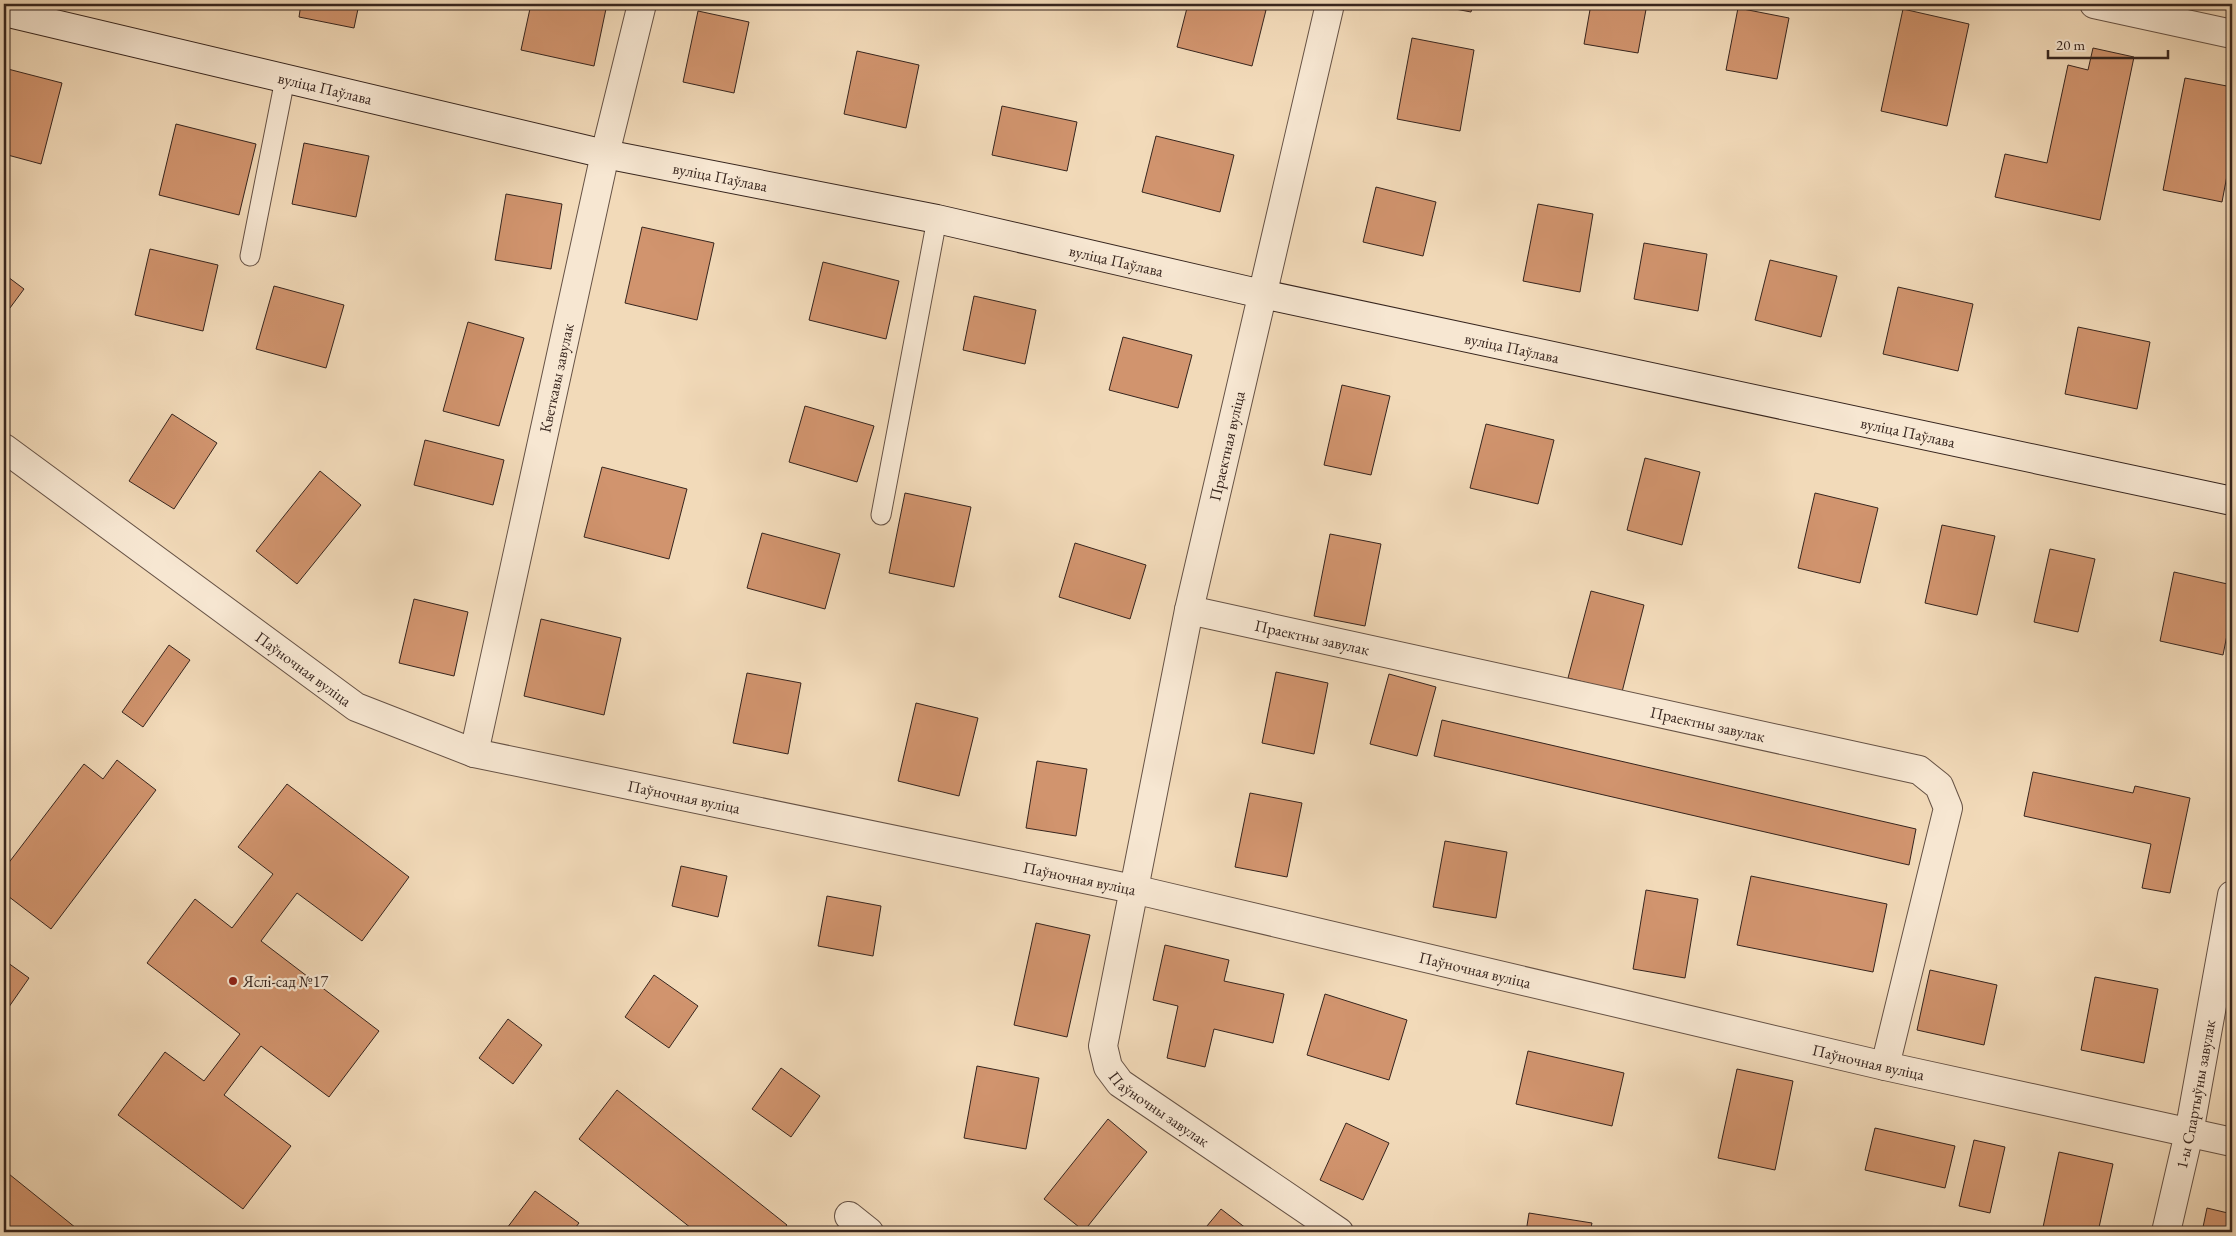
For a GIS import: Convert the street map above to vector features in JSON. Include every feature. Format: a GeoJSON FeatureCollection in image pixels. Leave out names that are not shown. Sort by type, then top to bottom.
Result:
{"type":"FeatureCollection","features":[{"type":"Feature","properties":{"kind":"street","name":"Кветкавы завулак"},"geometry":{"type":"LineString","coordinates":[[474,753],[605,154],[642,4]]}},
{"type":"Feature","properties":{"kind":"street","name":"Праектная вуліца"},"geometry":{"type":"LineString","coordinates":[[1132,890],[1189,610],[1330,4]]}},
{"type":"Feature","properties":{"kind":"street"},"geometry":{"type":"LineString","coordinates":[[2094,4],[2232,34]]}},
{"type":"Feature","properties":{"kind":"street","name":"вуліца Паўлава"},"geometry":{"type":"LineString","coordinates":[[4,12],[605,154],[937,220],[1262,294],[2232,501]]}},
{"type":"Feature","properties":{"kind":"street","name":"Паўночная вуліца"},"geometry":{"type":"LineString","coordinates":[[4,448],[356,707],[474,753],[1132,890],[1885,1066],[2232,1142]]}},
{"type":"Feature","properties":{"kind":"street","name":"Праектны завулак"},"geometry":{"type":"LineString","coordinates":[[1189,610],[1919,770],[1940,786],[1948,808],[1885,1066]]}},
{"type":"Feature","properties":{"kind":"street","name":"Паўночны завулак"},"geometry":{"type":"LineString","coordinates":[[1132,890],[1102,1046],[1108,1067],[1120,1083],[1339,1232]]}},
{"type":"Feature","properties":{"kind":"street","name":"1-ы Спартыўны завулак"},"geometry":{"type":"LineString","coordinates":[[2166,1232],[2189,1133],[2232,895]]}},
{"type":"Feature","properties":{"kind":"lane"},"geometry":{"type":"LineString","coordinates":[[250,256],[285,79]]}},
{"type":"Feature","properties":{"kind":"lane"},"geometry":{"type":"LineString","coordinates":[[881,515],[937,220]]}},
{"type":"Feature","properties":{"kind":"building"},"geometry":{"type":"Polygon","coordinates":[[[301,4],[359,4],[354,28],[299,17],[301,4]]]}},
{"type":"Feature","properties":{"kind":"building"},"geometry":{"type":"Polygon","coordinates":[[[531,4],[607,4],[594,66],[521,50],[531,4]]]}},
{"type":"Feature","properties":{"kind":"building"},"geometry":{"type":"Polygon","coordinates":[[[1188,4],[1241,4],[1266,10],[1252,66],[1177,47],[1188,4]]]}},
{"type":"Feature","properties":{"kind":"building"},"geometry":{"type":"Polygon","coordinates":[[[1429,4],[1473,4],[1471,12],[1429,4]]]}},
{"type":"Feature","properties":{"kind":"building"},"geometry":{"type":"Polygon","coordinates":[[[1591,4],[1647,4],[1638,53],[1584,44],[1591,4]]]}},
{"type":"Feature","properties":{"kind":"building"},"geometry":{"type":"Polygon","coordinates":[[[1738,8],[1789,18],[1777,79],[1726,70],[1738,8]]]}},
{"type":"Feature","properties":{"kind":"building"},"geometry":{"type":"Polygon","coordinates":[[[1903,9],[1969,24],[1947,126],[1881,111],[1903,9]]]}},
{"type":"Feature","properties":{"kind":"building"},"geometry":{"type":"Polygon","coordinates":[[[698,11],[749,22],[734,93],[683,82],[698,11]]]}},
{"type":"Feature","properties":{"kind":"building"},"geometry":{"type":"Polygon","coordinates":[[[1412,38],[1474,50],[1460,131],[1397,119],[1412,38]]]}},
{"type":"Feature","properties":{"kind":"building"},"geometry":{"type":"Polygon","coordinates":[[[2093,48],[2134,57],[2100,220],[1995,197],[2005,154],[2047,163],[2068,65],[2088,70],[2093,48]]]}},
{"type":"Feature","properties":{"kind":"building"},"geometry":{"type":"Polygon","coordinates":[[[857,51],[919,65],[906,128],[844,114],[857,51]]]}},
{"type":"Feature","properties":{"kind":"building"},"geometry":{"type":"Polygon","coordinates":[[[4,68],[62,83],[41,164],[4,154],[4,68]]]}},
{"type":"Feature","properties":{"kind":"building"},"geometry":{"type":"Polygon","coordinates":[[[2185,78],[2232,87],[2232,149],[2222,202],[2163,190],[2185,78]]]}},
{"type":"Feature","properties":{"kind":"building"},"geometry":{"type":"Polygon","coordinates":[[[1002,106],[1077,122],[1067,171],[992,155],[1002,106]]]}},
{"type":"Feature","properties":{"kind":"building"},"geometry":{"type":"Polygon","coordinates":[[[176,124],[256,144],[239,215],[159,195],[176,124]]]}},
{"type":"Feature","properties":{"kind":"building"},"geometry":{"type":"Polygon","coordinates":[[[1156,136],[1234,155],[1220,212],[1142,192],[1156,136]]]}},
{"type":"Feature","properties":{"kind":"building"},"geometry":{"type":"Polygon","coordinates":[[[304,143],[369,156],[356,217],[292,204],[304,143]]]}},
{"type":"Feature","properties":{"kind":"building"},"geometry":{"type":"Polygon","coordinates":[[[1376,187],[1436,202],[1423,256],[1363,242],[1376,187]]]}},
{"type":"Feature","properties":{"kind":"building"},"geometry":{"type":"Polygon","coordinates":[[[506,194],[562,204],[551,269],[495,260],[506,194]]]}},
{"type":"Feature","properties":{"kind":"building"},"geometry":{"type":"Polygon","coordinates":[[[1538,204],[1593,214],[1580,292],[1523,281],[1538,204]]]}},
{"type":"Feature","properties":{"kind":"building"},"geometry":{"type":"Polygon","coordinates":[[[642,227],[714,243],[697,320],[625,303],[642,227]]]}},
{"type":"Feature","properties":{"kind":"building"},"geometry":{"type":"Polygon","coordinates":[[[1644,243],[1707,254],[1698,311],[1634,299],[1644,243]]]}},
{"type":"Feature","properties":{"kind":"building"},"geometry":{"type":"Polygon","coordinates":[[[150,249],[218,265],[203,331],[135,315],[150,249]]]}},
{"type":"Feature","properties":{"kind":"building"},"geometry":{"type":"Polygon","coordinates":[[[1770,260],[1837,276],[1821,337],[1755,320],[1770,260]]]}},
{"type":"Feature","properties":{"kind":"building"},"geometry":{"type":"Polygon","coordinates":[[[823,262],[899,281],[886,339],[809,320],[823,262]]]}},
{"type":"Feature","properties":{"kind":"building"},"geometry":{"type":"Polygon","coordinates":[[[4,274],[24,289],[4,316],[4,274]]]}},
{"type":"Feature","properties":{"kind":"building"},"geometry":{"type":"Polygon","coordinates":[[[274,286],[344,305],[326,368],[256,349],[274,286]]]}},
{"type":"Feature","properties":{"kind":"building"},"geometry":{"type":"Polygon","coordinates":[[[1898,287],[1973,304],[1958,371],[1883,354],[1898,287]]]}},
{"type":"Feature","properties":{"kind":"building"},"geometry":{"type":"Polygon","coordinates":[[[974,296],[1036,310],[1025,364],[963,350],[974,296]]]}},
{"type":"Feature","properties":{"kind":"building"},"geometry":{"type":"Polygon","coordinates":[[[468,322],[524,338],[499,426],[443,411],[468,322]]]}},
{"type":"Feature","properties":{"kind":"building"},"geometry":{"type":"Polygon","coordinates":[[[2078,327],[2150,342],[2137,409],[2065,394],[2078,327]]]}},
{"type":"Feature","properties":{"kind":"building"},"geometry":{"type":"Polygon","coordinates":[[[1123,337],[1192,355],[1178,408],[1109,390],[1123,337]]]}},
{"type":"Feature","properties":{"kind":"building"},"geometry":{"type":"Polygon","coordinates":[[[1342,385],[1390,396],[1371,475],[1324,465],[1342,385]]]}},
{"type":"Feature","properties":{"kind":"building"},"geometry":{"type":"Polygon","coordinates":[[[805,406],[874,426],[857,482],[789,462],[805,406]]]}},
{"type":"Feature","properties":{"kind":"building"},"geometry":{"type":"Polygon","coordinates":[[[172,414],[217,443],[174,509],[129,481],[172,414]]]}},
{"type":"Feature","properties":{"kind":"building"},"geometry":{"type":"Polygon","coordinates":[[[1486,424],[1554,440],[1538,504],[1470,488],[1486,424]]]}},
{"type":"Feature","properties":{"kind":"building"},"geometry":{"type":"Polygon","coordinates":[[[425,440],[504,460],[493,505],[414,485],[425,440]]]}},
{"type":"Feature","properties":{"kind":"building"},"geometry":{"type":"Polygon","coordinates":[[[1645,458],[1700,472],[1682,545],[1627,530],[1645,458]]]}},
{"type":"Feature","properties":{"kind":"building"},"geometry":{"type":"Polygon","coordinates":[[[602,467],[687,489],[669,559],[584,537],[602,467]]]}},
{"type":"Feature","properties":{"kind":"building"},"geometry":{"type":"Polygon","coordinates":[[[320,471],[361,505],[297,584],[256,551],[320,471]]]}},
{"type":"Feature","properties":{"kind":"building"},"geometry":{"type":"Polygon","coordinates":[[[905,493],[971,507],[954,587],[889,573],[905,493]]]}},
{"type":"Feature","properties":{"kind":"building"},"geometry":{"type":"Polygon","coordinates":[[[1815,493],[1878,508],[1860,583],[1798,568],[1815,493]]]}},
{"type":"Feature","properties":{"kind":"building"},"geometry":{"type":"Polygon","coordinates":[[[1942,525],[1995,536],[1977,615],[1925,603],[1942,525]]]}},
{"type":"Feature","properties":{"kind":"building"},"geometry":{"type":"Polygon","coordinates":[[[762,533],[840,554],[825,609],[747,588],[762,533]]]}},
{"type":"Feature","properties":{"kind":"building"},"geometry":{"type":"Polygon","coordinates":[[[1330,534],[1381,544],[1365,626],[1314,616],[1330,534]]]}},
{"type":"Feature","properties":{"kind":"building"},"geometry":{"type":"Polygon","coordinates":[[[1075,543],[1146,565],[1130,619],[1059,597],[1075,543]]]}},
{"type":"Feature","properties":{"kind":"building"},"geometry":{"type":"Polygon","coordinates":[[[2050,549],[2095,559],[2078,632],[2034,622],[2050,549]]]}},
{"type":"Feature","properties":{"kind":"building"},"geometry":{"type":"Polygon","coordinates":[[[2174,572],[2232,585],[2232,610],[2223,655],[2160,641],[2174,572]]]}},
{"type":"Feature","properties":{"kind":"building"},"geometry":{"type":"Polygon","coordinates":[[[1591,591],[1644,605],[1622,692],[1568,678],[1591,591]]]}},
{"type":"Feature","properties":{"kind":"building"},"geometry":{"type":"Polygon","coordinates":[[[414,599],[468,612],[454,676],[399,663],[414,599]]]}},
{"type":"Feature","properties":{"kind":"building"},"geometry":{"type":"Polygon","coordinates":[[[541,619],[621,638],[604,715],[524,696],[541,619]]]}},
{"type":"Feature","properties":{"kind":"building"},"geometry":{"type":"Polygon","coordinates":[[[169,645],[190,660],[143,727],[122,712],[169,645]]]}},
{"type":"Feature","properties":{"kind":"building"},"geometry":{"type":"Polygon","coordinates":[[[1276,672],[1328,683],[1314,754],[1262,743],[1276,672]]]}},
{"type":"Feature","properties":{"kind":"building"},"geometry":{"type":"Polygon","coordinates":[[[747,673],[801,683],[788,754],[733,743],[747,673]]]}},
{"type":"Feature","properties":{"kind":"building"},"geometry":{"type":"Polygon","coordinates":[[[1389,674],[1436,687],[1417,756],[1370,744],[1389,674]]]}},
{"type":"Feature","properties":{"kind":"building"},"geometry":{"type":"Polygon","coordinates":[[[916,703],[978,718],[959,796],[898,781],[916,703]]]}},
{"type":"Feature","properties":{"kind":"building"},"geometry":{"type":"Polygon","coordinates":[[[1442,720],[1916,829],[1909,865],[1434,756],[1442,720]]]}},
{"type":"Feature","properties":{"kind":"building"},"geometry":{"type":"Polygon","coordinates":[[[117,760],[156,790],[51,929],[4,893],[4,869],[84,764],[103,779],[117,760]]]}},
{"type":"Feature","properties":{"kind":"building"},"geometry":{"type":"Polygon","coordinates":[[[1037,761],[1087,769],[1076,836],[1026,828],[1037,761]]]}},
{"type":"Feature","properties":{"kind":"building"},"geometry":{"type":"Polygon","coordinates":[[[2033,772],[2133,793],[2135,786],[2190,798],[2170,893],[2142,888],[2151,844],[2024,816],[2033,772]]]}},
{"type":"Feature","properties":{"kind":"building"},"geometry":{"type":"Polygon","coordinates":[[[287,784],[409,877],[362,941],[297,893],[261,941],[379,1031],[329,1097],[261,1046],[224,1095],[291,1146],[243,1209],[118,1115],[165,1052],[204,1081],[240,1034],[147,963],[195,899],[232,928],[273,874],[238,847],[287,784]]]}},
{"type":"Feature","properties":{"kind":"building"},"geometry":{"type":"Polygon","coordinates":[[[1250,793],[1302,803],[1287,877],[1235,867],[1250,793]]]}},
{"type":"Feature","properties":{"kind":"building"},"geometry":{"type":"Polygon","coordinates":[[[1445,841],[1507,852],[1496,918],[1433,907],[1445,841]]]}},
{"type":"Feature","properties":{"kind":"building"},"geometry":{"type":"Polygon","coordinates":[[[681,866],[727,876],[718,917],[672,906],[681,866]]]}},
{"type":"Feature","properties":{"kind":"building"},"geometry":{"type":"Polygon","coordinates":[[[1751,876],[1887,904],[1873,972],[1737,945],[1751,876]]]}},
{"type":"Feature","properties":{"kind":"building"},"geometry":{"type":"Polygon","coordinates":[[[1646,890],[1698,899],[1685,978],[1633,969],[1646,890]]]}},
{"type":"Feature","properties":{"kind":"building"},"geometry":{"type":"Polygon","coordinates":[[[827,896],[881,906],[873,956],[818,946],[827,896]]]}},
{"type":"Feature","properties":{"kind":"building"},"geometry":{"type":"Polygon","coordinates":[[[1036,923],[1090,935],[1067,1037],[1014,1025],[1036,923]]]}},
{"type":"Feature","properties":{"kind":"building"},"geometry":{"type":"Polygon","coordinates":[[[1165,945],[1229,960],[1224,981],[1284,994],[1273,1043],[1214,1029],[1205,1067],[1167,1058],[1178,1006],[1153,1000],[1165,945]]]}},
{"type":"Feature","properties":{"kind":"building"},"geometry":{"type":"Polygon","coordinates":[[[4,960],[29,978],[4,1014],[4,960]]]}},
{"type":"Feature","properties":{"kind":"building"},"geometry":{"type":"Polygon","coordinates":[[[1930,970],[1997,985],[1984,1045],[1917,1030],[1930,970]]]}},
{"type":"Feature","properties":{"kind":"building"},"geometry":{"type":"Polygon","coordinates":[[[654,975],[698,1006],[669,1048],[625,1017],[654,975]]]}},
{"type":"Feature","properties":{"kind":"building"},"geometry":{"type":"Polygon","coordinates":[[[2095,977],[2158,989],[2144,1063],[2081,1050],[2095,977]]]}},
{"type":"Feature","properties":{"kind":"building"},"geometry":{"type":"Polygon","coordinates":[[[1325,994],[1407,1020],[1389,1080],[1307,1055],[1325,994]]]}},
{"type":"Feature","properties":{"kind":"building"},"geometry":{"type":"Polygon","coordinates":[[[508,1019],[542,1045],[513,1084],[479,1058],[508,1019]]]}},
{"type":"Feature","properties":{"kind":"building"},"geometry":{"type":"Polygon","coordinates":[[[1528,1051],[1624,1073],[1612,1126],[1516,1104],[1528,1051]]]}},
{"type":"Feature","properties":{"kind":"building"},"geometry":{"type":"Polygon","coordinates":[[[977,1066],[1039,1078],[1026,1149],[964,1138],[977,1066]]]}},
{"type":"Feature","properties":{"kind":"building"},"geometry":{"type":"Polygon","coordinates":[[[781,1068],[820,1096],[791,1137],[752,1109],[781,1068]]]}},
{"type":"Feature","properties":{"kind":"building"},"geometry":{"type":"Polygon","coordinates":[[[1737,1069],[1793,1081],[1775,1170],[1718,1158],[1737,1069]]]}},
{"type":"Feature","properties":{"kind":"building"},"geometry":{"type":"Polygon","coordinates":[[[617,1090],[787,1225],[781,1232],[696,1232],[579,1139],[617,1090]]]}},
{"type":"Feature","properties":{"kind":"building"},"geometry":{"type":"Polygon","coordinates":[[[1108,1119],[1147,1152],[1084,1231],[1044,1199],[1108,1119]]]}},
{"type":"Feature","properties":{"kind":"building"},"geometry":{"type":"Polygon","coordinates":[[[1346,1123],[1389,1143],[1363,1200],[1320,1180],[1346,1123]]]}},
{"type":"Feature","properties":{"kind":"building"},"geometry":{"type":"Polygon","coordinates":[[[1875,1128],[1955,1146],[1945,1188],[1865,1170],[1875,1128]]]}},
{"type":"Feature","properties":{"kind":"building"},"geometry":{"type":"Polygon","coordinates":[[[1974,1140],[2005,1147],[1990,1213],[1959,1206],[1974,1140]]]}},
{"type":"Feature","properties":{"kind":"building"},"geometry":{"type":"Polygon","coordinates":[[[2059,1152],[2113,1164],[2098,1232],[2042,1232],[2059,1152]]]}},
{"type":"Feature","properties":{"kind":"building"},"geometry":{"type":"Polygon","coordinates":[[[4,1170],[81,1232],[4,1232],[4,1170]]]}},
{"type":"Feature","properties":{"kind":"building"},"geometry":{"type":"Polygon","coordinates":[[[535,1191],[579,1223],[572,1232],[504,1232],[535,1191]]]}},
{"type":"Feature","properties":{"kind":"building"},"geometry":{"type":"Polygon","coordinates":[[[2207,1208],[2232,1214],[2232,1232],[2202,1232],[2207,1208]]]}},
{"type":"Feature","properties":{"kind":"building"},"geometry":{"type":"Polygon","coordinates":[[[1221,1209],[1251,1232],[1202,1232],[1221,1209]]]}},
{"type":"Feature","properties":{"kind":"building"},"geometry":{"type":"Polygon","coordinates":[[[1529,1213],[1592,1223],[1590,1232],[1526,1232],[1529,1213]]]}},
{"type":"Feature","properties":{"kind":"place","name":"Яслі-сад №17"},"geometry":{"type":"Point","coordinates":[233,981]}}]}
